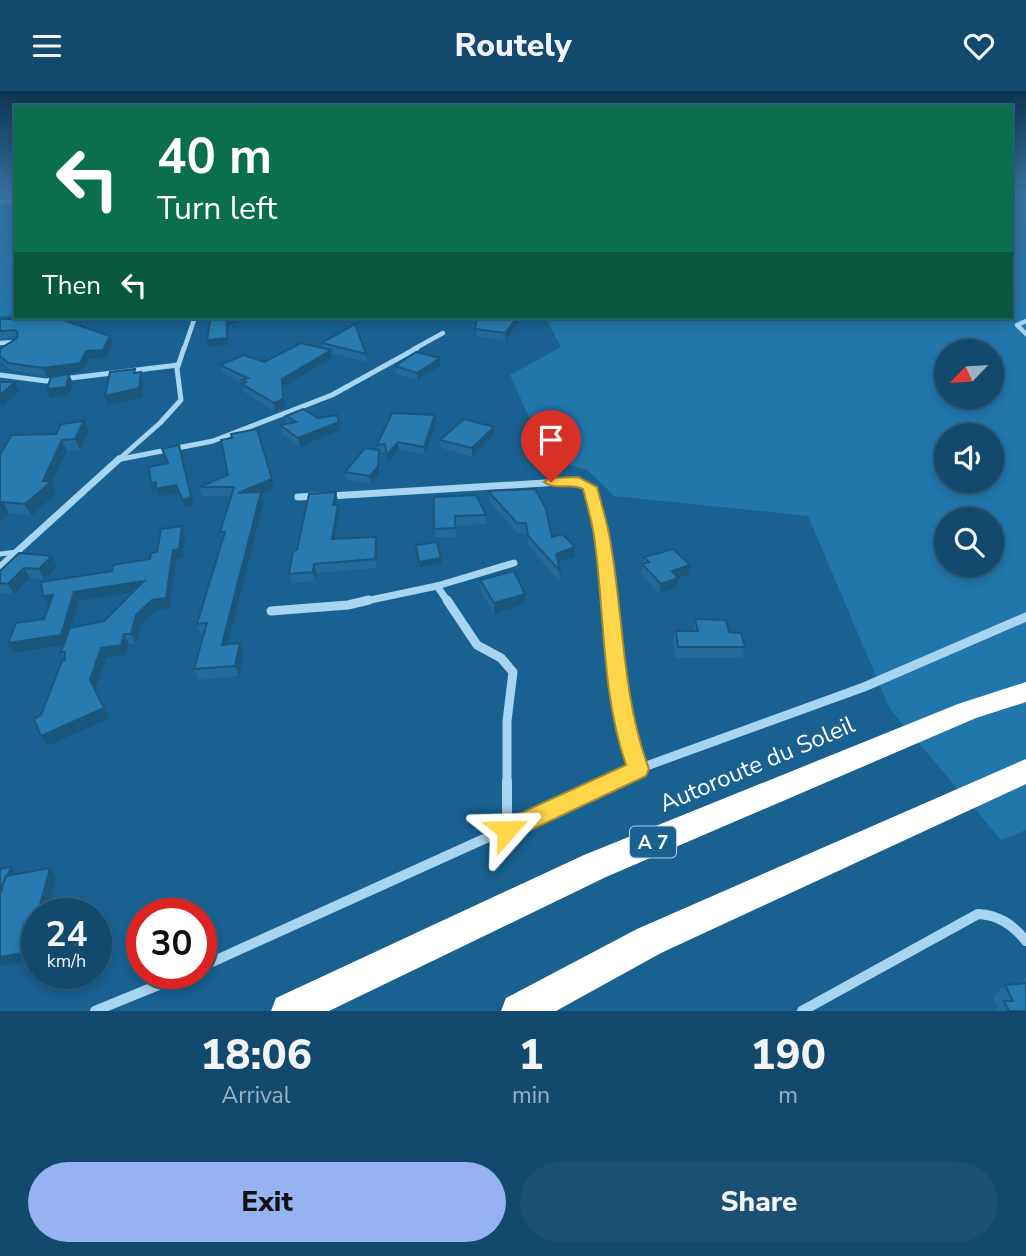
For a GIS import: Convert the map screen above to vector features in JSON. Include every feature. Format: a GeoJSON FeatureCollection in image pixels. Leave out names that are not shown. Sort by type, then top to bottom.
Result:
{"type":"FeatureCollection","features":[{"type":"Feature","properties":{"kind":"highway","name":"Autoroute du Soleil"},"geometry":{"type":"LineString","coordinates":[[289,1011],[595,866],[967,711],[1026,692]]}},
{"type":"Feature","properties":{"kind":"highway"},"geometry":{"type":"LineString","coordinates":[[519,1011],[649,941],[1026,771]]}},
{"type":"Feature","properties":{"kind":"street"},"geometry":{"type":"LineString","coordinates":[[0,567],[91,482],[121,459],[169,415],[181,400],[178,365],[194,319]]}},
{"type":"Feature","properties":{"kind":"street"},"geometry":{"type":"LineString","coordinates":[[1026,321],[1017,325],[1026,334]]}},
{"type":"Feature","properties":{"kind":"street"},"geometry":{"type":"LineString","coordinates":[[121,459],[213,440],[332,395],[443,333]]}},
{"type":"Feature","properties":{"kind":"street"},"geometry":{"type":"LineString","coordinates":[[0,343],[17,342],[8,349]]}},
{"type":"Feature","properties":{"kind":"street"},"geometry":{"type":"LineString","coordinates":[[0,375],[46,381],[178,365]]}},
{"type":"Feature","properties":{"kind":"street"},"geometry":{"type":"LineString","coordinates":[[298,497],[578,481],[590,487],[602,534],[615,656],[629,744],[638,769]]}},
{"type":"Feature","properties":{"kind":"street"},"geometry":{"type":"LineString","coordinates":[[271,611],[348,605],[437,586],[514,563]]}},
{"type":"Feature","properties":{"kind":"street"},"geometry":{"type":"LineString","coordinates":[[437,586],[477,645],[501,658],[513,672],[507,721],[507,830]]}},
{"type":"Feature","properties":{"kind":"street"},"geometry":{"type":"LineString","coordinates":[[217,960],[638,769],[864,687],[1026,617]]}},
{"type":"Feature","properties":{"kind":"street"},"geometry":{"type":"LineString","coordinates":[[802,1011],[978,914],[993,914],[1026,940]]}},
{"type":"Feature","properties":{"kind":"street"},"geometry":{"type":"LineString","coordinates":[[94,1011],[148,989]]}},
{"type":"Feature","properties":{"kind":"lane"},"geometry":{"type":"LineString","coordinates":[[0,554],[17,552]]}},
{"type":"Feature","properties":{"kind":"shaded area"},"geometry":{"type":"Polygon","coordinates":[[[0,235],[14,235],[14,315],[0,316],[0,235]]]}},
{"type":"Feature","properties":{"kind":"shaded area"},"geometry":{"type":"Polygon","coordinates":[[[1013,235],[1026,235],[1026,830],[1001,840],[890,709],[808,516],[614,496],[588,470],[548,459],[510,375],[561,347],[546,319],[1013,319],[1013,235]]]}},
{"type":"Feature","properties":{"kind":"building"},"geometry":{"type":"Polygon","coordinates":[[[0,319],[63,320],[110,336],[103,350],[86,351],[80,363],[43,368],[8,363],[0,356],[0,349],[17,338],[18,333],[15,330],[0,331],[0,319]]]}},
{"type":"Feature","properties":{"kind":"building"},"geometry":{"type":"Polygon","coordinates":[[[211,319],[227,319],[227,338],[207,340],[211,319]]]}},
{"type":"Feature","properties":{"kind":"building"},"geometry":{"type":"Polygon","coordinates":[[[477,319],[516,319],[505,333],[475,329],[477,319]]]}},
{"type":"Feature","properties":{"kind":"building"},"geometry":{"type":"Polygon","coordinates":[[[355,324],[366,354],[322,343],[355,324]]]}},
{"type":"Feature","properties":{"kind":"building"},"geometry":{"type":"Polygon","coordinates":[[[301,343],[331,350],[282,379],[283,399],[274,403],[242,384],[246,382],[242,380],[248,378],[220,365],[244,355],[264,362],[301,343]]]}},
{"type":"Feature","properties":{"kind":"building"},"geometry":{"type":"Polygon","coordinates":[[[416,352],[440,358],[417,373],[395,366],[416,352]]]}},
{"type":"Feature","properties":{"kind":"building"},"geometry":{"type":"Polygon","coordinates":[[[135,369],[134,373],[141,372],[139,388],[105,396],[110,372],[135,369]]]}},
{"type":"Feature","properties":{"kind":"building"},"geometry":{"type":"Polygon","coordinates":[[[69,374],[66,387],[47,389],[51,377],[69,374]]]}},
{"type":"Feature","properties":{"kind":"building"},"geometry":{"type":"Polygon","coordinates":[[[0,382],[15,382],[0,395],[0,382]]]}},
{"type":"Feature","properties":{"kind":"building"},"geometry":{"type":"Polygon","coordinates":[[[303,409],[318,418],[337,415],[339,422],[298,438],[280,425],[296,422],[286,416],[303,409]]]}},
{"type":"Feature","properties":{"kind":"building"},"geometry":{"type":"Polygon","coordinates":[[[392,413],[435,415],[424,447],[398,442],[387,455],[385,444],[377,445],[392,413]]]}},
{"type":"Feature","properties":{"kind":"building"},"geometry":{"type":"Polygon","coordinates":[[[464,419],[494,427],[472,448],[440,440],[464,419]]]}},
{"type":"Feature","properties":{"kind":"building"},"geometry":{"type":"Polygon","coordinates":[[[84,421],[75,439],[62,440],[43,481],[51,482],[25,504],[0,504],[0,454],[12,435],[56,434],[61,424],[84,421]]]}},
{"type":"Feature","properties":{"kind":"building"},"geometry":{"type":"Polygon","coordinates":[[[257,429],[272,479],[238,493],[261,492],[222,645],[240,643],[235,666],[194,669],[207,623],[197,624],[225,532],[220,532],[234,487],[199,487],[228,475],[221,440],[232,438],[231,434],[257,429]]]}},
{"type":"Feature","properties":{"kind":"building"},"geometry":{"type":"Polygon","coordinates":[[[179,445],[191,497],[183,500],[176,485],[156,489],[156,482],[151,483],[149,467],[168,463],[162,449],[179,445]]]}},
{"type":"Feature","properties":{"kind":"building"},"geometry":{"type":"Polygon","coordinates":[[[365,448],[379,450],[378,466],[370,476],[345,472],[365,448]]]}},
{"type":"Feature","properties":{"kind":"building"},"geometry":{"type":"Polygon","coordinates":[[[535,489],[546,509],[552,537],[562,534],[575,547],[556,554],[560,571],[528,536],[526,523],[517,523],[488,491],[535,489]]]}},
{"type":"Feature","properties":{"kind":"building"},"geometry":{"type":"Polygon","coordinates":[[[336,492],[333,505],[338,505],[332,539],[376,537],[375,559],[314,564],[313,572],[289,574],[309,494],[336,492]]]}},
{"type":"Feature","properties":{"kind":"building"},"geometry":{"type":"Polygon","coordinates":[[[476,495],[486,515],[455,516],[455,528],[434,529],[434,497],[476,495]]]}},
{"type":"Feature","properties":{"kind":"building"},"geometry":{"type":"Polygon","coordinates":[[[182,526],[179,549],[173,550],[166,598],[152,600],[136,615],[131,634],[124,634],[121,645],[101,648],[90,680],[104,708],[41,736],[34,719],[41,715],[62,661],[65,660],[65,652],[61,652],[70,628],[104,621],[144,581],[74,592],[61,635],[8,643],[16,623],[44,619],[53,595],[43,596],[41,582],[112,571],[113,565],[150,559],[151,553],[157,552],[161,529],[182,526]]]}},
{"type":"Feature","properties":{"kind":"building"},"geometry":{"type":"Polygon","coordinates":[[[437,542],[441,558],[419,562],[416,545],[437,542]]]}},
{"type":"Feature","properties":{"kind":"building"},"geometry":{"type":"Polygon","coordinates":[[[673,549],[690,565],[672,571],[678,578],[661,584],[642,564],[649,562],[644,557],[673,549]]]}},
{"type":"Feature","properties":{"kind":"building"},"geometry":{"type":"Polygon","coordinates":[[[19,553],[52,556],[39,569],[24,568],[8,584],[0,583],[0,571],[19,553]]]}},
{"type":"Feature","properties":{"kind":"building"},"geometry":{"type":"Polygon","coordinates":[[[514,571],[525,594],[494,603],[480,580],[514,571]]]}},
{"type":"Feature","properties":{"kind":"building"},"geometry":{"type":"Polygon","coordinates":[[[695,619],[726,620],[729,632],[741,633],[745,647],[678,647],[676,631],[698,631],[695,619]]]}},
{"type":"Feature","properties":{"kind":"building"},"geometry":{"type":"Polygon","coordinates":[[[11,867],[3,884],[0,886],[0,869],[11,867]]]}},
{"type":"Feature","properties":{"kind":"building"},"geometry":{"type":"Polygon","coordinates":[[[50,868],[42,898],[21,898],[21,953],[0,957],[0,894],[6,876],[50,868]]]}},
{"type":"Feature","properties":{"kind":"building"},"geometry":{"type":"Polygon","coordinates":[[[1026,983],[1026,1011],[1009,1011],[1004,1001],[1013,1001],[1005,985],[1026,983]]]}},
{"type":"Feature","properties":{"kind":"route"},"geometry":{"type":"LineString","coordinates":[[507,830],[638,769],[629,744],[615,656],[602,534],[590,487],[578,481],[551,482]]}}]}
